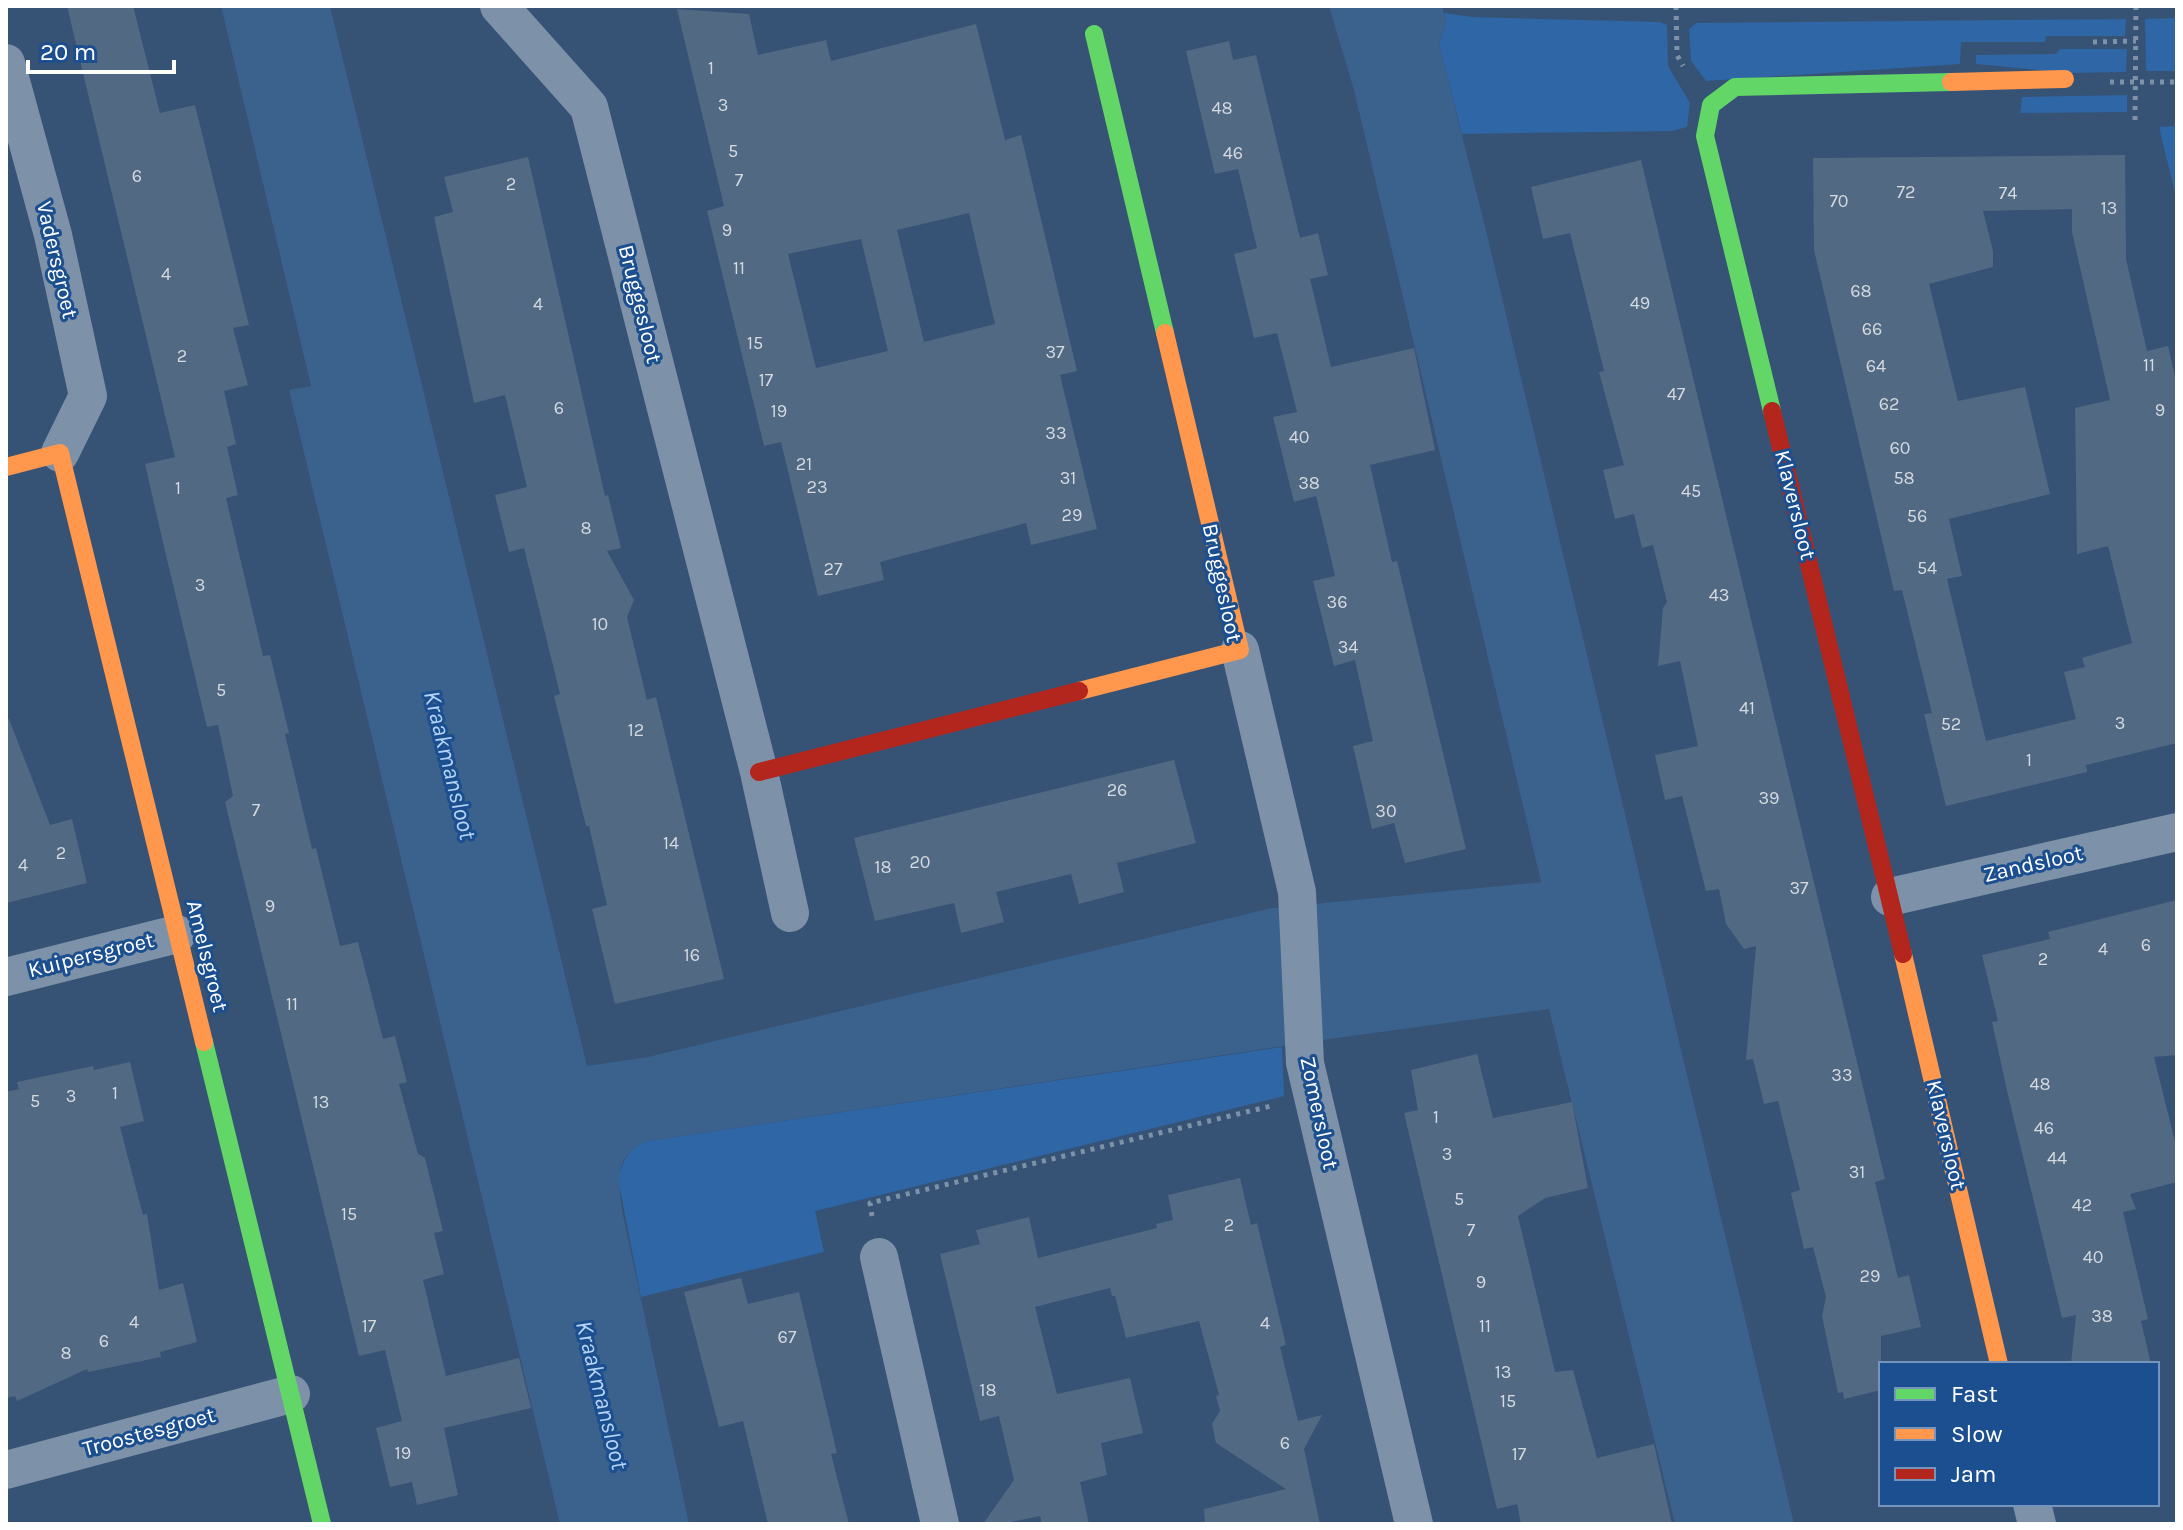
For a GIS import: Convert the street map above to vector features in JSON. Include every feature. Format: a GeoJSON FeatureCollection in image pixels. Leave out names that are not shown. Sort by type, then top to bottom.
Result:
{"type":"FeatureCollection","features":[{"type":"Feature","properties":{"kind":"street","name":"Bruggesloot"},"geometry":{"type":"LineString","coordinates":[[499,6],[589,107],[759,772],[790,913]]}},
{"type":"Feature","properties":{"kind":"street","name":"Bruggesloot"},"geometry":{"type":"LineString","coordinates":[[759,772],[1240,650],[1094,34]]}},
{"type":"Feature","properties":{"kind":"street","name":"Vadersgroet"},"geometry":{"type":"LineString","coordinates":[[6,63],[53,235],[88,396],[60,453]]}},
{"type":"Feature","properties":{"kind":"street"},"geometry":{"type":"LineString","coordinates":[[1711,105],[1735,87],[2065,79]]}},
{"type":"Feature","properties":{"kind":"street","name":"Klaversloot"},"geometry":{"type":"LineString","coordinates":[[1711,105],[1705,136],[1890,897],[1999,1362]]}},
{"type":"Feature","properties":{"kind":"street"},"geometry":{"type":"LineString","coordinates":[[6,467],[60,453]]}},
{"type":"Feature","properties":{"kind":"street","name":"Amelsgroet"},"geometry":{"type":"LineString","coordinates":[[60,453],[322,1524]]}},
{"type":"Feature","properties":{"kind":"street","name":"Zomersloot"},"geometry":{"type":"LineString","coordinates":[[1240,650],[1297,892],[1310,1080],[1414,1524]]}},
{"type":"Feature","properties":{"kind":"street","name":"Zandsloot"},"geometry":{"type":"LineString","coordinates":[[1890,897],[2177,832]]}},
{"type":"Feature","properties":{"kind":"street","name":"Kuipersgroet"},"geometry":{"type":"LineString","coordinates":[[6,977],[177,934]]}},
{"type":"Feature","properties":{"kind":"street"},"geometry":{"type":"LineString","coordinates":[[879,1257],[940,1524]]}},
{"type":"Feature","properties":{"kind":"street","name":"Troostesgroet"},"geometry":{"type":"LineString","coordinates":[[6,1470],[291,1394]]}},
{"type":"Feature","properties":{"kind":"path"},"geometry":{"type":"LineString","coordinates":[[1676,6],[1677,55],[1692,85],[1711,105]]}},
{"type":"Feature","properties":{"kind":"path"},"geometry":{"type":"LineString","coordinates":[[2135,120],[2136,6]]}},
{"type":"Feature","properties":{"kind":"path"},"geometry":{"type":"LineString","coordinates":[[2065,79],[2177,82]]}},
{"type":"Feature","properties":{"kind":"path"},"geometry":{"type":"LineString","coordinates":[[879,1257],[870,1203],[1310,1080]]}},
{"type":"Feature","properties":{"kind":"shaded area"},"geometry":{"type":"Polygon","coordinates":[[[1444,13],[1472,17],[1660,22],[1667,25],[1668,66],[1690,103],[1687,127],[1672,131],[1462,134],[1439,45],[1446,21],[1444,13]]]}},
{"type":"Feature","properties":{"kind":"shaded area"},"geometry":{"type":"Polygon","coordinates":[[[2177,18],[2177,71],[2146,71],[2145,19],[2177,18]]]}},
{"type":"Feature","properties":{"kind":"shaded area"},"geometry":{"type":"Polygon","coordinates":[[[2126,19],[2125,36],[2046,36],[2045,42],[1961,42],[1960,64],[1706,81],[1691,61],[1689,29],[1696,23],[2126,19]]]}},
{"type":"Feature","properties":{"kind":"shaded area"},"geometry":{"type":"Polygon","coordinates":[[[2060,49],[2127,49],[2126,72],[2072,73],[1976,64],[1976,55],[2056,54],[2060,49]]]}},
{"type":"Feature","properties":{"kind":"shaded area"},"geometry":{"type":"Polygon","coordinates":[[[2127,95],[2127,112],[2020,113],[2022,97],[2127,95]]]}},
{"type":"Feature","properties":{"kind":"shaded area"},"geometry":{"type":"Polygon","coordinates":[[[2177,126],[2177,201],[2159,127],[2177,126]]]}},
{"type":"Feature","properties":{"kind":"shaded area"},"geometry":{"type":"Polygon","coordinates":[[[1282,1047],[1284,1096],[815,1211],[824,1252],[641,1297],[618,1179],[628,1155],[648,1141],[1282,1047]]]}},
{"type":"Feature","properties":{"kind":"water","name":"Kraakmansloot"},"geometry":{"type":"Polygon","coordinates":[[[221,6],[330,6],[587,1066],[648,1057],[1272,908],[1541,882],[1354,90],[1329,6],[1442,6],[1446,21],[1439,45],[1483,218],[1794,1524],[1675,1524],[1549,1009],[648,1141],[629,1153],[624,1161],[620,1178],[622,1210],[689,1524],[560,1524],[289,390],[311,386],[221,6]]]}},
{"type":"Feature","properties":{"kind":"building"},"geometry":{"type":"Polygon","coordinates":[[[67,6],[133,6],[160,113],[195,105],[249,325],[233,328],[248,385],[224,391],[236,444],[227,447],[238,495],[226,498],[263,656],[270,655],[312,849],[316,848],[340,946],[358,942],[383,1039],[395,1036],[407,1082],[399,1084],[418,1154],[425,1158],[443,1231],[434,1233],[444,1274],[423,1280],[446,1376],[519,1358],[531,1408],[444,1428],[458,1495],[417,1505],[412,1482],[390,1487],[376,1428],[402,1421],[385,1350],[359,1356],[225,802],[233,796],[218,725],[207,727],[165,551],[145,464],[175,457],[67,6]]]}},
{"type":"Feature","properties":{"kind":"building"},"geometry":{"type":"Polygon","coordinates":[[[677,9],[749,14],[758,55],[826,40],[831,61],[976,24],[1005,140],[1021,135],[1077,371],[1060,375],[1097,529],[1031,545],[1026,523],[880,562],[884,580],[818,596],[781,442],[764,446],[707,211],[724,206],[677,9]],[[969,213],[897,230],[924,342],[995,324],[969,213]],[[861,239],[788,254],[816,368],[888,351],[861,239]]]}},
{"type":"Feature","properties":{"kind":"building"},"geometry":{"type":"Polygon","coordinates":[[[1229,41],[1233,60],[1256,55],[1300,238],[1318,233],[1328,275],[1310,279],[1331,367],[1414,348],[1435,450],[1370,465],[1392,562],[1397,561],[1466,849],[1405,863],[1394,823],[1372,829],[1353,746],[1373,741],[1355,660],[1334,666],[1313,581],[1335,576],[1326,537],[1316,496],[1294,502],[1273,417],[1297,412],[1277,333],[1254,338],[1234,254],[1257,248],[1238,169],[1215,174],[1186,51],[1229,41]]]}},
{"type":"Feature","properties":{"kind":"building"},"geometry":{"type":"Polygon","coordinates":[[[2125,155],[2126,259],[2147,351],[2168,346],[2177,385],[2177,743],[2086,765],[2087,772],[1946,806],[1924,714],[1932,713],[1902,590],[1894,591],[1814,250],[1813,158],[2125,155]],[[2072,209],[1983,211],[1993,251],[1993,267],[1929,284],[1958,401],[2025,387],[2050,494],[1949,519],[1962,576],[1947,579],[1986,741],[2076,719],[2064,672],[2085,667],[2082,658],[2132,643],[2108,546],[2077,554],[2075,408],[2110,400],[2072,232],[2072,209]]]}},
{"type":"Feature","properties":{"kind":"building"},"geometry":{"type":"Polygon","coordinates":[[[528,157],[605,496],[608,495],[621,548],[607,551],[634,600],[627,617],[647,700],[656,697],[724,979],[615,1004],[592,909],[607,905],[554,696],[560,694],[524,548],[509,552],[495,495],[527,487],[505,395],[474,403],[434,217],[453,212],[444,177],[528,157]]]}},
{"type":"Feature","properties":{"kind":"building"},"geometry":{"type":"Polygon","coordinates":[[[1641,160],[1885,1179],[1875,1182],[1898,1278],[1909,1275],[1921,1327],[1881,1336],[1879,1390],[1844,1399],[1843,1392],[1838,1393],[1822,1316],[1826,1297],[1813,1247],[1804,1249],[1791,1193],[1800,1190],[1778,1101],[1764,1104],[1753,1059],[1746,1060],[1756,946],[1744,949],[1726,924],[1719,889],[1706,891],[1682,796],[1665,800],[1655,755],[1698,746],[1680,661],[1658,666],[1663,608],[1667,602],[1653,545],[1642,548],[1634,514],[1615,519],[1603,470],[1624,465],[1599,372],[1604,371],[1570,233],[1543,239],[1531,187],[1641,160]]]}},
{"type":"Feature","properties":{"kind":"building"},"geometry":{"type":"Polygon","coordinates":[[[9,719],[50,825],[72,819],[87,883],[6,903],[6,720],[9,719]]]}},
{"type":"Feature","properties":{"kind":"building"},"geometry":{"type":"Polygon","coordinates":[[[1174,760],[1196,843],[1117,863],[1124,892],[1079,904],[1071,874],[996,892],[1004,922],[961,933],[954,903],[875,921],[854,838],[1174,760]]]}},
{"type":"Feature","properties":{"kind":"building"},"geometry":{"type":"Polygon","coordinates":[[[2177,900],[2177,1055],[2154,1057],[2177,1150],[2177,1182],[2130,1194],[2136,1209],[2123,1212],[2148,1319],[2141,1321],[2151,1362],[2071,1362],[2076,1315],[2062,1318],[2008,1095],[1992,1022],[1998,1021],[1982,955],[2050,939],[2048,932],[2177,900]]]}},
{"type":"Feature","properties":{"kind":"building"},"geometry":{"type":"Polygon","coordinates":[[[1477,1054],[1493,1118],[1572,1102],[1588,1188],[1545,1198],[1518,1216],[1555,1372],[1573,1370],[1597,1458],[1654,1444],[1672,1524],[1521,1524],[1517,1504],[1497,1509],[1404,1113],[1418,1110],[1411,1070],[1477,1054]]]}},
{"type":"Feature","properties":{"kind":"building"},"geometry":{"type":"Polygon","coordinates":[[[130,1062],[144,1121],[120,1127],[143,1215],[147,1214],[159,1290],[183,1283],[197,1342],[160,1352],[161,1357],[88,1372],[87,1369],[17,1401],[15,1396],[6,1398],[6,1092],[19,1089],[17,1082],[93,1066],[94,1070],[130,1062]]]}},
{"type":"Feature","properties":{"kind":"building"},"geometry":{"type":"Polygon","coordinates":[[[1240,1178],[1251,1225],[1257,1223],[1286,1345],[1280,1347],[1298,1421],[1322,1415],[1304,1449],[1320,1524],[1205,1524],[1204,1509],[1286,1489],[1216,1443],[1212,1424],[1220,1411],[1216,1396],[1219,1395],[1199,1321],[1126,1338],[1110,1288],[1035,1307],[1057,1394],[1130,1378],[1143,1433],[1101,1443],[1107,1475],[1080,1482],[1089,1524],[1042,1524],[1040,1516],[1001,1524],[983,1524],[1014,1480],[999,1416],[980,1421],[940,1254],[980,1244],[976,1230],[1029,1217],[1038,1258],[1157,1228],[1156,1224],[1173,1220],[1168,1195],[1240,1178]]]}},
{"type":"Feature","properties":{"kind":"building"},"geometry":{"type":"Polygon","coordinates":[[[741,1278],[748,1304],[799,1292],[837,1453],[831,1454],[849,1524],[768,1524],[743,1421],[719,1427],[684,1292],[741,1278]]]}},
{"type":"Feature","properties":{"kind":"traffic: fast"},"geometry":{"type":"LineString","coordinates":[[1094,34],[1165,333]]}},
{"type":"Feature","properties":{"kind":"traffic: fast"},"geometry":{"type":"LineString","coordinates":[[1772,411],[1705,136],[1711,105],[1735,87],[1951,82]]}},
{"type":"Feature","properties":{"kind":"traffic: fast"},"geometry":{"type":"LineString","coordinates":[[204,1042],[322,1524]]}},
{"type":"Feature","properties":{"kind":"traffic: slow"},"geometry":{"type":"LineString","coordinates":[[1951,82],[2065,79]]}},
{"type":"Feature","properties":{"kind":"traffic: slow"},"geometry":{"type":"LineString","coordinates":[[1079,691],[1240,650],[1165,333]]}},
{"type":"Feature","properties":{"kind":"traffic: slow"},"geometry":{"type":"LineString","coordinates":[[6,467],[60,453],[204,1042]]}},
{"type":"Feature","properties":{"kind":"traffic: slow"},"geometry":{"type":"LineString","coordinates":[[1903,954],[1999,1362]]}},
{"type":"Feature","properties":{"kind":"traffic: jam"},"geometry":{"type":"LineString","coordinates":[[1772,411],[1903,954]]}},
{"type":"Feature","properties":{"kind":"traffic: jam"},"geometry":{"type":"LineString","coordinates":[[759,772],[1079,691]]}}]}
